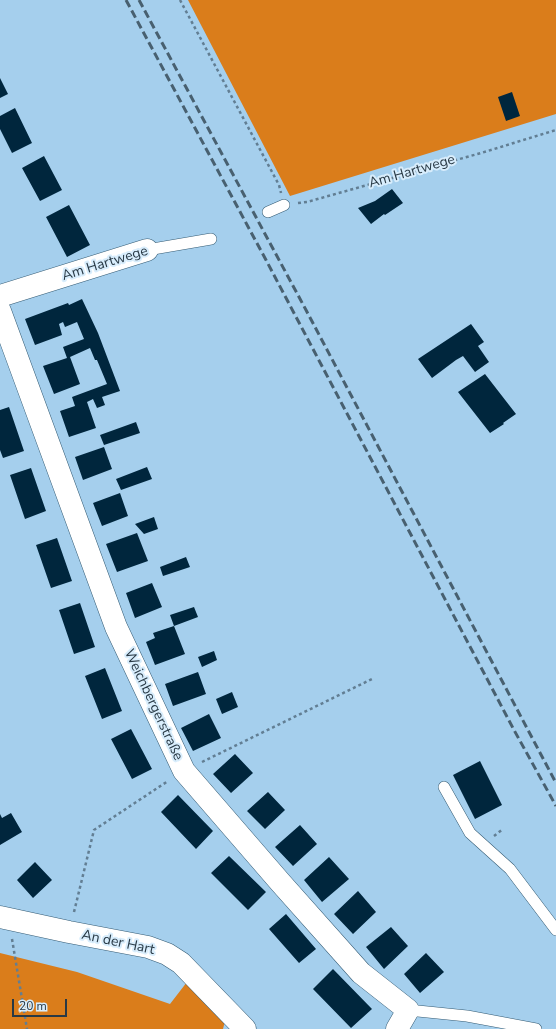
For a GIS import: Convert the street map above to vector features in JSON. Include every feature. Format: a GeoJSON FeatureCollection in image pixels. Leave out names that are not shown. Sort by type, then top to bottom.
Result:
{"type":"FeatureCollection","features":[{"type":"Feature","properties":{"kind":"street","name":"Am Hartwege"},"geometry":{"type":"LineString","coordinates":[[0,296],[148,250]]}},
{"type":"Feature","properties":{"kind":"street","name":"Weichbergerstraße"},"geometry":{"type":"LineString","coordinates":[[0,311],[116,627],[184,771],[360,973],[408,1010]]}},
{"type":"Feature","properties":{"kind":"street","name":"An der Hart"},"geometry":{"type":"LineString","coordinates":[[3,913],[69,932],[148,947],[167,954],[180,964],[245,1029]]}},
{"type":"Feature","properties":{"kind":"street"},"geometry":{"type":"LineString","coordinates":[[397,1029],[408,1010]]}},
{"type":"Feature","properties":{"kind":"lane"},"geometry":{"type":"LineString","coordinates":[[268,212],[284,205]]}},
{"type":"Feature","properties":{"kind":"lane","name":"Am Hartwege"},"geometry":{"type":"LineString","coordinates":[[148,250],[211,239]]}},
{"type":"Feature","properties":{"kind":"lane"},"geometry":{"type":"LineString","coordinates":[[444,787],[470,833],[510,869],[556,930]]}},
{"type":"Feature","properties":{"kind":"lane"},"geometry":{"type":"LineString","coordinates":[[408,1010],[467,1016],[536,1029]]}},
{"type":"Feature","properties":{"kind":"path"},"geometry":{"type":"LineString","coordinates":[[180,0],[279,185],[284,205]]}},
{"type":"Feature","properties":{"kind":"path","name":"Am Hartwege"},"geometry":{"type":"LineString","coordinates":[[284,205],[307,202],[481,153],[556,130]]}},
{"type":"Feature","properties":{"kind":"path"},"geometry":{"type":"LineString","coordinates":[[3,913],[16,967],[27,1029]]}},
{"type":"Feature","properties":{"kind":"shaded area"},"geometry":{"type":"Polygon","coordinates":[[[188,0],[556,0],[556,114],[290,196],[188,0]]]}},
{"type":"Feature","properties":{"kind":"shaded area"},"geometry":{"type":"Polygon","coordinates":[[[0,953],[77,972],[170,1004],[187,982],[225,1021],[223,1029],[0,1029],[0,953]]]}},
{"type":"Feature","properties":{"kind":"building"},"geometry":{"type":"Polygon","coordinates":[[[0,78],[8,94],[0,98],[0,78]]]}},
{"type":"Feature","properties":{"kind":"building"},"geometry":{"type":"Polygon","coordinates":[[[512,92],[520,116],[506,121],[498,97],[512,92]]]}},
{"type":"Feature","properties":{"kind":"building"},"geometry":{"type":"Polygon","coordinates":[[[15,108],[32,143],[12,153],[0,129],[0,116],[15,108]]]}},
{"type":"Feature","properties":{"kind":"building"},"geometry":{"type":"Polygon","coordinates":[[[44,156],[62,190],[40,201],[22,168],[44,156]]]}},
{"type":"Feature","properties":{"kind":"building"},"geometry":{"type":"Polygon","coordinates":[[[392,189],[403,203],[385,215],[384,214],[371,224],[358,208],[375,201],[392,189]]]}},
{"type":"Feature","properties":{"kind":"building"},"geometry":{"type":"Polygon","coordinates":[[[69,205],[90,245],[67,257],[46,217],[69,205]]]}},
{"type":"Feature","properties":{"kind":"building"},"geometry":{"type":"Polygon","coordinates":[[[82,299],[98,333],[120,391],[102,397],[105,405],[97,408],[93,399],[87,402],[96,428],[69,437],[60,411],[75,406],[72,397],[107,384],[97,360],[95,360],[90,348],[70,357],[80,384],[54,394],[43,366],[67,358],[63,347],[84,339],[77,322],[65,327],[63,322],[59,324],[62,335],[35,345],[25,319],[68,303],[69,305],[82,299]]]}},
{"type":"Feature","properties":{"kind":"building"},"geometry":{"type":"Polygon","coordinates":[[[471,324],[484,342],[478,346],[489,362],[475,372],[463,356],[432,378],[418,359],[471,324]]]}},
{"type":"Feature","properties":{"kind":"building"},"geometry":{"type":"Polygon","coordinates":[[[485,374],[516,414],[490,433],[458,392],[485,374]]]}},
{"type":"Feature","properties":{"kind":"building"},"geometry":{"type":"Polygon","coordinates":[[[9,407],[24,451],[3,458],[0,450],[0,410],[9,407]]]}},
{"type":"Feature","properties":{"kind":"building"},"geometry":{"type":"Polygon","coordinates":[[[136,422],[140,433],[104,445],[100,435],[136,422]]]}},
{"type":"Feature","properties":{"kind":"building"},"geometry":{"type":"Polygon","coordinates":[[[104,447],[112,469],[83,480],[75,457],[104,447]]]}},
{"type":"Feature","properties":{"kind":"building"},"geometry":{"type":"Polygon","coordinates":[[[147,467],[152,479],[121,490],[116,479],[147,467]]]}},
{"type":"Feature","properties":{"kind":"building"},"geometry":{"type":"Polygon","coordinates":[[[31,468],[46,511],[25,519],[10,475],[31,468]]]}},
{"type":"Feature","properties":{"kind":"building"},"geometry":{"type":"Polygon","coordinates":[[[120,493],[128,516],[102,526],[93,503],[120,493]]]}},
{"type":"Feature","properties":{"kind":"building"},"geometry":{"type":"Polygon","coordinates":[[[154,517],[158,529],[144,534],[135,524],[154,517]]]}},
{"type":"Feature","properties":{"kind":"building"},"geometry":{"type":"Polygon","coordinates":[[[137,533],[148,561],[117,572],[106,544],[137,533]]]}},
{"type":"Feature","properties":{"kind":"building"},"geometry":{"type":"Polygon","coordinates":[[[57,538],[72,581],[51,588],[36,545],[57,538]]]}},
{"type":"Feature","properties":{"kind":"building"},"geometry":{"type":"Polygon","coordinates":[[[186,557],[190,567],[163,576],[160,567],[186,557]]]}},
{"type":"Feature","properties":{"kind":"building"},"geometry":{"type":"Polygon","coordinates":[[[152,583],[162,607],[135,618],[126,593],[152,583]]]}},
{"type":"Feature","properties":{"kind":"building"},"geometry":{"type":"Polygon","coordinates":[[[80,603],[95,647],[74,654],[59,610],[80,603]]]}},
{"type":"Feature","properties":{"kind":"building"},"geometry":{"type":"Polygon","coordinates":[[[194,607],[198,617],[174,626],[170,615],[194,607]]]}},
{"type":"Feature","properties":{"kind":"building"},"geometry":{"type":"Polygon","coordinates":[[[174,626],[185,654],[155,665],[146,642],[155,638],[153,633],[174,626]]]}},
{"type":"Feature","properties":{"kind":"building"},"geometry":{"type":"Polygon","coordinates":[[[214,651],[217,660],[202,667],[198,657],[214,651]]]}},
{"type":"Feature","properties":{"kind":"building"},"geometry":{"type":"Polygon","coordinates":[[[105,668],[122,711],[102,719],[85,676],[105,668]]]}},
{"type":"Feature","properties":{"kind":"building"},"geometry":{"type":"Polygon","coordinates":[[[198,672],[206,694],[173,706],[165,684],[198,672]]]}},
{"type":"Feature","properties":{"kind":"building"},"geometry":{"type":"Polygon","coordinates":[[[232,692],[238,707],[222,714],[216,699],[232,692]]]}},
{"type":"Feature","properties":{"kind":"building"},"geometry":{"type":"Polygon","coordinates":[[[209,714],[221,738],[193,751],[181,728],[209,714]]]}},
{"type":"Feature","properties":{"kind":"building"},"geometry":{"type":"Polygon","coordinates":[[[131,729],[152,769],[132,779],[111,739],[131,729]]]}},
{"type":"Feature","properties":{"kind":"building"},"geometry":{"type":"Polygon","coordinates":[[[235,754],[253,773],[231,793],[213,774],[235,754]]]}},
{"type":"Feature","properties":{"kind":"building"},"geometry":{"type":"Polygon","coordinates":[[[480,761],[502,805],[475,819],[453,775],[480,761]]]}},
{"type":"Feature","properties":{"kind":"building"},"geometry":{"type":"Polygon","coordinates":[[[268,792],[285,810],[265,829],[247,811],[268,792]]]}},
{"type":"Feature","properties":{"kind":"building"},"geometry":{"type":"Polygon","coordinates":[[[178,795],[213,831],[196,849],[161,812],[178,795]]]}},
{"type":"Feature","properties":{"kind":"building"},"geometry":{"type":"Polygon","coordinates":[[[11,813],[22,832],[0,845],[0,814],[2,818],[11,813]]]}},
{"type":"Feature","properties":{"kind":"building"},"geometry":{"type":"Polygon","coordinates":[[[300,825],[317,844],[293,866],[275,847],[300,825]]]}},
{"type":"Feature","properties":{"kind":"building"},"geometry":{"type":"Polygon","coordinates":[[[229,856],[266,892],[248,910],[211,873],[229,856]]]}},
{"type":"Feature","properties":{"kind":"building"},"geometry":{"type":"Polygon","coordinates":[[[329,857],[349,879],[322,902],[304,880],[329,857]]]}},
{"type":"Feature","properties":{"kind":"building"},"geometry":{"type":"Polygon","coordinates":[[[35,862],[52,880],[33,898],[17,880],[35,862]]]}},
{"type":"Feature","properties":{"kind":"building"},"geometry":{"type":"Polygon","coordinates":[[[358,891],[376,912],[353,934],[334,914],[358,891]]]}},
{"type":"Feature","properties":{"kind":"building"},"geometry":{"type":"Polygon","coordinates":[[[286,914],[316,949],[299,963],[269,929],[286,914]]]}},
{"type":"Feature","properties":{"kind":"building"},"geometry":{"type":"Polygon","coordinates":[[[391,927],[408,946],[384,969],[366,947],[391,927]]]}},
{"type":"Feature","properties":{"kind":"building"},"geometry":{"type":"Polygon","coordinates":[[[426,953],[444,972],[420,993],[404,974],[426,953]]]}},
{"type":"Feature","properties":{"kind":"building"},"geometry":{"type":"Polygon","coordinates":[[[333,969],[372,1009],[351,1028],[313,989],[333,969]]]}},
{"type":"Feature","properties":{"kind":"railway"},"geometry":{"type":"LineString","coordinates":[[126,0],[266,260],[514,730],[556,806]]}},
{"type":"Feature","properties":{"kind":"railway"},"geometry":{"type":"LineString","coordinates":[[139,0],[306,310],[556,783]]}}]}
